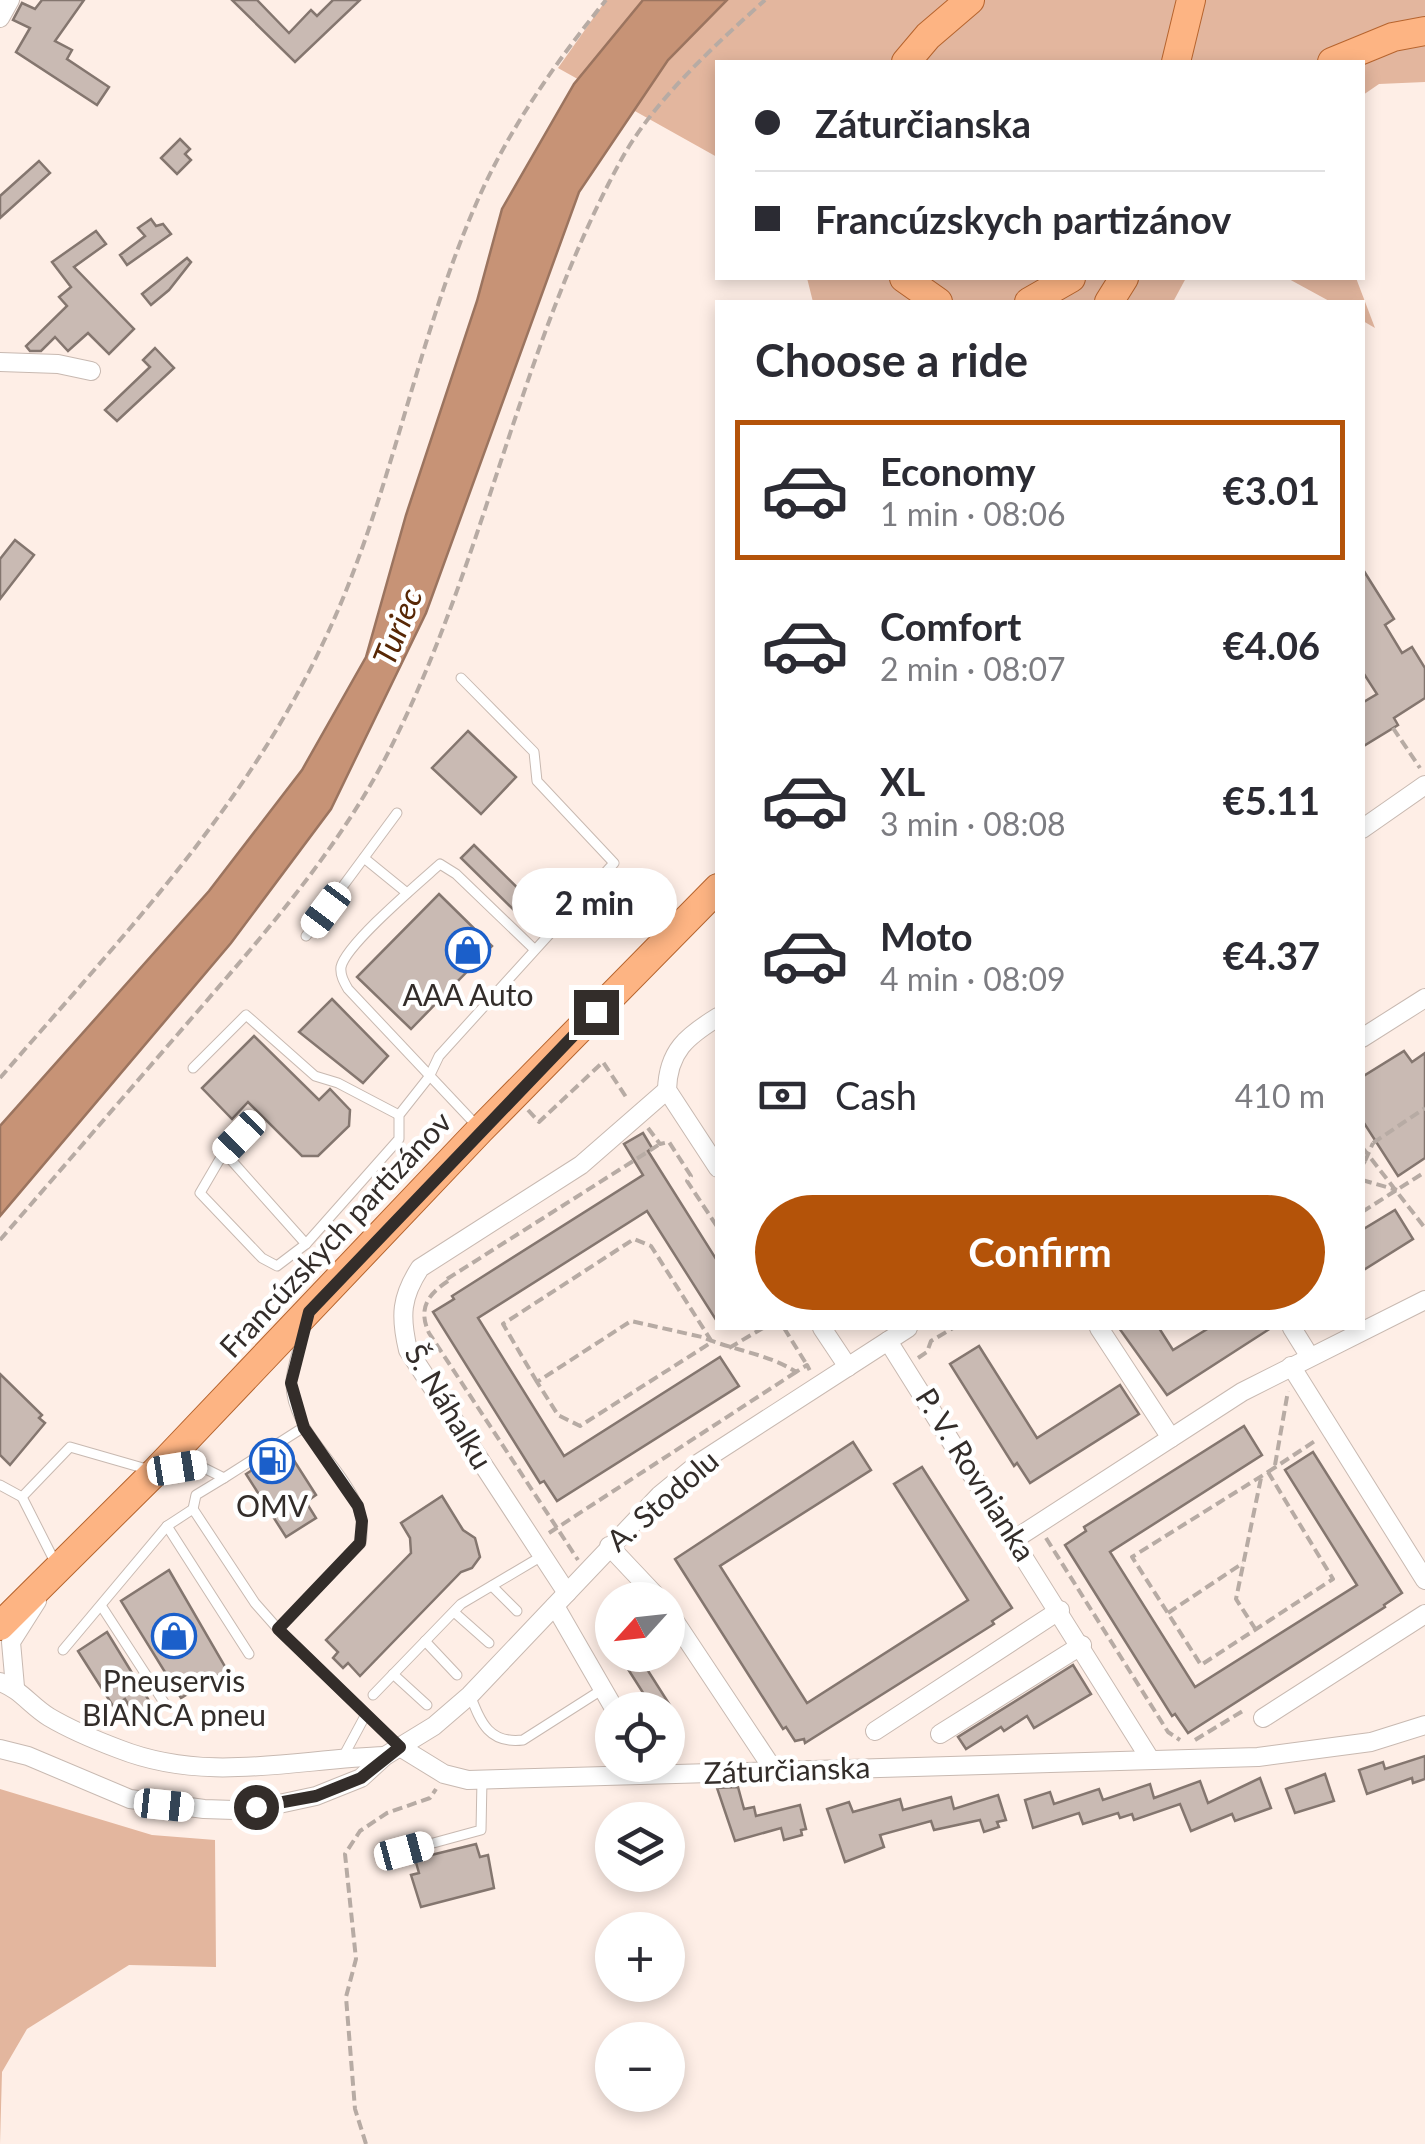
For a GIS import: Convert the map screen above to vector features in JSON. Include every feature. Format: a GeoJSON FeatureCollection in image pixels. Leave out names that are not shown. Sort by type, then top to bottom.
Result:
{"type":"FeatureCollection","features":[{"type":"Feature","properties":{"kind":"main road"},"geometry":{"type":"LineString","coordinates":[[908,60],[928,36],[970,0]]}},
{"type":"Feature","properties":{"kind":"main road"},"geometry":{"type":"LineString","coordinates":[[1177,60],[1192,0]]}},
{"type":"Feature","properties":{"kind":"main road"},"geometry":{"type":"LineString","coordinates":[[1337,60],[1425,30]]}},
{"type":"Feature","properties":{"kind":"main road"},"geometry":{"type":"LineString","coordinates":[[907,280],[936,300]]}},
{"type":"Feature","properties":{"kind":"main road"},"geometry":{"type":"LineString","coordinates":[[1032,300],[1068,280]]}},
{"type":"Feature","properties":{"kind":"main road","name":"Francúzskych partizánov"},"geometry":{"type":"LineString","coordinates":[[0,1626],[155,1472],[480,1130],[715,891]]}},
{"type":"Feature","properties":{"kind":"street"},"geometry":{"type":"LineString","coordinates":[[0,18],[10,0]]}},
{"type":"Feature","properties":{"kind":"street"},"geometry":{"type":"LineString","coordinates":[[0,362],[58,364],[91,371]]}},
{"type":"Feature","properties":{"kind":"street"},"geometry":{"type":"LineString","coordinates":[[1365,826],[1425,785]]}},
{"type":"Feature","properties":{"kind":"street"},"geometry":{"type":"LineString","coordinates":[[1365,1036],[1423,1004]]}},
{"type":"Feature","properties":{"kind":"street"},"geometry":{"type":"LineString","coordinates":[[715,1018],[688,1036],[674,1052],[667,1090],[715,1163]]}},
{"type":"Feature","properties":{"kind":"street","name":"Š. Náhalku"},"geometry":{"type":"LineString","coordinates":[[605,1692],[538,1550],[408,1350],[401,1310],[405,1290],[420,1268],[581,1165],[667,1090]]}},
{"type":"Feature","properties":{"kind":"street"},"geometry":{"type":"LineString","coordinates":[[1365,1329],[1425,1300]]}},
{"type":"Feature","properties":{"kind":"street"},"geometry":{"type":"LineString","coordinates":[[823,1330],[848,1367]]}},
{"type":"Feature","properties":{"kind":"street","name":"A. Stodolu"},"geometry":{"type":"LineString","coordinates":[[392,1751],[434,1726],[470,1695],[609,1546],[698,1464],[905,1330]]}},
{"type":"Feature","properties":{"kind":"street"},"geometry":{"type":"LineString","coordinates":[[1100,1330],[1171,1438]]}},
{"type":"Feature","properties":{"kind":"street"},"geometry":{"type":"LineString","coordinates":[[1293,1330],[1310,1356]]}},
{"type":"Feature","properties":{"kind":"street"},"geometry":{"type":"LineString","coordinates":[[1015,1539],[1291,1366],[1363,1330]]}},
{"type":"Feature","properties":{"kind":"street","name":"P. V. Rovnianka"},"geometry":{"type":"LineString","coordinates":[[888,1341],[1150,1759]]}},
{"type":"Feature","properties":{"kind":"street"},"geometry":{"type":"LineString","coordinates":[[1291,1366],[1425,1580]]}},
{"type":"Feature","properties":{"kind":"street"},"geometry":{"type":"LineString","coordinates":[[609,1546],[643,1582]]}},
{"type":"Feature","properties":{"kind":"street"},"geometry":{"type":"LineString","coordinates":[[58,1568],[11,1642],[7,1685],[46,1716],[122,1751],[175,1765],[249,1770],[392,1751]]}},
{"type":"Feature","properties":{"kind":"street"},"geometry":{"type":"LineString","coordinates":[[875,1731],[1060,1610]]}},
{"type":"Feature","properties":{"kind":"street"},"geometry":{"type":"LineString","coordinates":[[1255,1714],[1425,1614]]}},
{"type":"Feature","properties":{"kind":"street"},"geometry":{"type":"LineString","coordinates":[[685,1637],[774,1772]]}},
{"type":"Feature","properties":{"kind":"street"},"geometry":{"type":"LineString","coordinates":[[940,1734],[1082,1645]]}},
{"type":"Feature","properties":{"kind":"street","name":"Záturčianska"},"geometry":{"type":"LineString","coordinates":[[685,1771],[774,1772],[1277,1754],[1371,1742],[1425,1725]]}},
{"type":"Feature","properties":{"kind":"street"},"geometry":{"type":"LineString","coordinates":[[0,1739],[28,1756],[130,1799],[234,1810],[316,1796],[361,1778],[392,1751]]}},
{"type":"Feature","properties":{"kind":"street"},"geometry":{"type":"LineString","coordinates":[[0,1750],[28,1756]]}},
{"type":"Feature","properties":{"kind":"street","name":"Záturčianska"},"geometry":{"type":"LineString","coordinates":[[392,1751],[444,1774],[482,1780],[595,1773]]}},
{"type":"Feature","properties":{"kind":"lane"},"geometry":{"type":"LineString","coordinates":[[253,1122],[224,1152],[200,1193],[262,1258],[277,1266],[306,1244],[399,1139],[399,1115],[429,1077],[439,1056],[614,863],[537,782],[534,752],[461,678]]}},
{"type":"Feature","properties":{"kind":"lane"},"geometry":{"type":"LineString","coordinates":[[306,936],[397,813]]}},
{"type":"Feature","properties":{"kind":"lane"},"geometry":{"type":"LineString","coordinates":[[364,858],[407,894]]}},
{"type":"Feature","properties":{"kind":"lane"},"geometry":{"type":"LineString","coordinates":[[480,1130],[342,979],[343,961],[440,864],[456,874],[534,949]]}},
{"type":"Feature","properties":{"kind":"lane"},"geometry":{"type":"LineString","coordinates":[[194,1068],[246,1015],[315,1076],[338,1083],[399,1115]]}},
{"type":"Feature","properties":{"kind":"lane"},"geometry":{"type":"LineString","coordinates":[[224,1152],[306,1244]]}},
{"type":"Feature","properties":{"kind":"lane"},"geometry":{"type":"LineString","coordinates":[[278,1629],[360,1543],[363,1532],[352,1496],[304,1428],[291,1383],[309,1312]]}},
{"type":"Feature","properties":{"kind":"lane"},"geometry":{"type":"LineString","coordinates":[[63,1650],[167,1526],[193,1509],[196,1495],[304,1428]]}},
{"type":"Feature","properties":{"kind":"lane"},"geometry":{"type":"LineString","coordinates":[[22,1497],[70,1448],[155,1472],[198,1465],[224,1478]]}},
{"type":"Feature","properties":{"kind":"lane"},"geometry":{"type":"LineString","coordinates":[[0,1484],[22,1497],[58,1568]]}},
{"type":"Feature","properties":{"kind":"lane"},"geometry":{"type":"LineString","coordinates":[[193,1509],[255,1603],[365,1716],[392,1751]]}},
{"type":"Feature","properties":{"kind":"lane"},"geometry":{"type":"LineString","coordinates":[[167,1526],[249,1654]]}},
{"type":"Feature","properties":{"kind":"lane"},"geometry":{"type":"LineString","coordinates":[[373,1695],[454,1612],[538,1550]]}},
{"type":"Feature","properties":{"kind":"lane"},"geometry":{"type":"LineString","coordinates":[[492,1586],[517,1611]]}},
{"type":"Feature","properties":{"kind":"lane"},"geometry":{"type":"LineString","coordinates":[[102,1607],[166,1704]]}},
{"type":"Feature","properties":{"kind":"lane"},"geometry":{"type":"LineString","coordinates":[[454,1612],[489,1643]]}},
{"type":"Feature","properties":{"kind":"lane"},"geometry":{"type":"LineString","coordinates":[[425,1641],[457,1675]]}},
{"type":"Feature","properties":{"kind":"lane"},"geometry":{"type":"LineString","coordinates":[[394,1674],[427,1706]]}},
{"type":"Feature","properties":{"kind":"lane"},"geometry":{"type":"LineString","coordinates":[[470,1695],[481,1724],[492,1736],[508,1742],[524,1740],[603,1689]]}},
{"type":"Feature","properties":{"kind":"lane"},"geometry":{"type":"LineString","coordinates":[[343,1757],[365,1716]]}},
{"type":"Feature","properties":{"kind":"lane"},"geometry":{"type":"LineString","coordinates":[[404,1851],[482,1830],[482,1780]]}},
{"type":"Feature","properties":{"kind":"path"},"geometry":{"type":"LineString","coordinates":[[0,1078],[190,859],[292,705],[326,638],[383,484],[476,205],[519,119],[606,0]]}},
{"type":"Feature","properties":{"kind":"path"},"geometry":{"type":"LineString","coordinates":[[0,1240],[320,862],[388,753],[446,624],[571,264],[621,159],[694,64],[765,0]]}},
{"type":"Feature","properties":{"kind":"path"},"geometry":{"type":"LineString","coordinates":[[1394,728],[1425,777]]}},
{"type":"Feature","properties":{"kind":"path"},"geometry":{"type":"LineString","coordinates":[[1365,1162],[1374,1141],[1425,1108]]}},
{"type":"Feature","properties":{"kind":"path"},"geometry":{"type":"LineString","coordinates":[[585,1572],[429,1334],[423,1312],[427,1299],[448,1282],[660,1144]]}},
{"type":"Feature","properties":{"kind":"path"},"geometry":{"type":"LineString","coordinates":[[1365,1151],[1425,1228]]}},
{"type":"Feature","properties":{"kind":"path"},"geometry":{"type":"LineString","coordinates":[[1365,1210],[1425,1172]]}},
{"type":"Feature","properties":{"kind":"path"},"geometry":{"type":"LineString","coordinates":[[1365,1181],[1397,1190]]}},
{"type":"Feature","properties":{"kind":"path"},"geometry":{"type":"LineString","coordinates":[[634,1239],[652,1246],[712,1342],[580,1426],[558,1415],[503,1324],[634,1239]]}},
{"type":"Feature","properties":{"kind":"path"},"geometry":{"type":"LineString","coordinates":[[433,1259],[448,1282]]}},
{"type":"Feature","properties":{"kind":"path"},"geometry":{"type":"LineString","coordinates":[[537,1382],[631,1322],[712,1342],[796,1372]]}},
{"type":"Feature","properties":{"kind":"path"},"geometry":{"type":"LineString","coordinates":[[729,1348],[759,1330]]}},
{"type":"Feature","properties":{"kind":"path"},"geometry":{"type":"LineString","coordinates":[[785,1330],[819,1386]]}},
{"type":"Feature","properties":{"kind":"path"},"geometry":{"type":"LineString","coordinates":[[906,1365],[950,1330]]}},
{"type":"Feature","properties":{"kind":"path"},"geometry":{"type":"LineString","coordinates":[[538,1550],[556,1529],[807,1365]]}},
{"type":"Feature","properties":{"kind":"path"},"geometry":{"type":"LineString","coordinates":[[1274,1393],[1287,1394],[1299,1402]]}},
{"type":"Feature","properties":{"kind":"path"},"geometry":{"type":"LineString","coordinates":[[1274,1468],[1287,1394]]}},
{"type":"Feature","properties":{"kind":"path"},"geometry":{"type":"LineString","coordinates":[[1268,1472],[1333,1580],[1202,1665],[1132,1557],[1321,1437],[1314,1425]]}},
{"type":"Feature","properties":{"kind":"path"},"geometry":{"type":"LineString","coordinates":[[1256,1630],[1236,1598],[1262,1476]]}},
{"type":"Feature","properties":{"kind":"path"},"geometry":{"type":"LineString","coordinates":[[1048,1531],[1046,1540],[1175,1740],[1199,1739],[1255,1714]]}},
{"type":"Feature","properties":{"kind":"path"},"geometry":{"type":"LineString","coordinates":[[1168,1613],[1243,1563]]}},
{"type":"Feature","properties":{"kind":"path"},"geometry":{"type":"LineString","coordinates":[[366,2144],[356,2109],[346,1997],[356,1960],[346,1854],[360,1831],[386,1813],[430,1798],[444,1774]]}},
{"type":"Feature","properties":{"kind":"shaded area"},"geometry":{"type":"Polygon","coordinates":[[[606,0],[1425,0],[1425,82],[1379,84],[1365,94],[1365,60],[715,60],[715,156],[558,68],[606,0]]]}},
{"type":"Feature","properties":{"kind":"shaded area"},"geometry":{"type":"Polygon","coordinates":[[[808,280],[1185,280],[1174,300],[812,300],[808,280]]]}},
{"type":"Feature","properties":{"kind":"shaded area"},"geometry":{"type":"Polygon","coordinates":[[[1291,280],[1357,280],[1364,300],[1327,300],[1291,280]]]}},
{"type":"Feature","properties":{"kind":"shaded area"},"geometry":{"type":"Polygon","coordinates":[[[1365,302],[1375,328],[1365,322],[1365,302]]]}},
{"type":"Feature","properties":{"kind":"shaded area"},"geometry":{"type":"Polygon","coordinates":[[[0,1789],[152,1835],[215,1840],[216,1967],[129,1965],[27,2029],[2,2072],[0,2144],[0,1789]]]}},
{"type":"Feature","properties":{"kind":"water","name":"Turiec"},"geometry":{"type":"Polygon","coordinates":[[[643,0],[727,0],[668,60],[579,192],[426,613],[331,809],[231,943],[0,1216],[0,1126],[209,891],[302,770],[366,657],[502,209],[574,84],[643,0]]]}},
{"type":"Feature","properties":{"kind":"building"},"geometry":{"type":"Polygon","coordinates":[[[42,0],[84,0],[55,41],[72,50],[67,59],[109,87],[97,105],[16,52],[30,28],[13,20],[22,3],[35,9],[42,0]]]}},
{"type":"Feature","properties":{"kind":"building"},"geometry":{"type":"Polygon","coordinates":[[[232,0],[257,0],[289,33],[311,10],[317,16],[333,0],[360,0],[295,62],[232,0]]]}},
{"type":"Feature","properties":{"kind":"building"},"geometry":{"type":"Polygon","coordinates":[[[180,139],[190,149],[185,154],[191,160],[177,174],[161,158],[180,139]]]}},
{"type":"Feature","properties":{"kind":"building"},"geometry":{"type":"Polygon","coordinates":[[[39,161],[50,173],[0,218],[0,196],[39,161]]]}},
{"type":"Feature","properties":{"kind":"building"},"geometry":{"type":"Polygon","coordinates":[[[151,219],[156,226],[163,224],[171,234],[127,265],[120,255],[145,236],[138,228],[151,219]]]}},
{"type":"Feature","properties":{"kind":"building"},"geometry":{"type":"Polygon","coordinates":[[[96,231],[106,244],[74,267],[134,329],[109,354],[88,333],[68,351],[55,337],[41,351],[30,351],[26,346],[67,306],[59,297],[71,287],[52,262],[96,231]]]}},
{"type":"Feature","properties":{"kind":"building"},"geometry":{"type":"Polygon","coordinates":[[[187,258],[191,262],[151,305],[142,294],[187,258]]]}},
{"type":"Feature","properties":{"kind":"building"},"geometry":{"type":"Polygon","coordinates":[[[155,348],[174,368],[117,421],[105,410],[150,367],[143,360],[155,348]]]}},
{"type":"Feature","properties":{"kind":"building"},"geometry":{"type":"Polygon","coordinates":[[[15,540],[34,555],[0,599],[0,559],[15,540]]]}},
{"type":"Feature","properties":{"kind":"building"},"geometry":{"type":"Polygon","coordinates":[[[1365,573],[1394,619],[1385,625],[1402,653],[1412,647],[1425,668],[1425,698],[1394,718],[1398,725],[1365,745],[1365,701],[1377,694],[1365,676],[1365,573]]]}},
{"type":"Feature","properties":{"kind":"building"},"geometry":{"type":"Polygon","coordinates":[[[468,731],[516,777],[481,814],[432,768],[468,731]]]}},
{"type":"Feature","properties":{"kind":"building"},"geometry":{"type":"Polygon","coordinates":[[[474,845],[534,904],[521,917],[461,858],[474,845]]]}},
{"type":"Feature","properties":{"kind":"building"},"geometry":{"type":"Polygon","coordinates":[[[439,894],[492,946],[411,1029],[357,977],[439,894]]]}},
{"type":"Feature","properties":{"kind":"building"},"geometry":{"type":"Polygon","coordinates":[[[332,999],[388,1056],[363,1083],[299,1032],[332,999]]]}},
{"type":"Feature","properties":{"kind":"building"},"geometry":{"type":"Polygon","coordinates":[[[254,1036],[319,1100],[330,1089],[350,1110],[349,1126],[318,1156],[302,1156],[248,1102],[232,1119],[202,1088],[254,1036]]]}},
{"type":"Feature","properties":{"kind":"building"},"geometry":{"type":"Polygon","coordinates":[[[1404,1051],[1412,1062],[1425,1053],[1425,1158],[1398,1176],[1365,1125],[1365,1075],[1404,1051]]]}},
{"type":"Feature","properties":{"kind":"building"},"geometry":{"type":"Polygon","coordinates":[[[643,1133],[652,1148],[648,1151],[715,1257],[715,1318],[647,1211],[478,1318],[564,1456],[720,1357],[739,1386],[557,1501],[544,1481],[540,1483],[433,1312],[454,1299],[452,1296],[643,1175],[624,1144],[643,1133]]]}},
{"type":"Feature","properties":{"kind":"building"},"geometry":{"type":"Polygon","coordinates":[[[1395,1210],[1413,1239],[1365,1269],[1365,1228],[1395,1210]]]}},
{"type":"Feature","properties":{"kind":"building"},"geometry":{"type":"Polygon","coordinates":[[[1120,1330],[1160,1330],[1173,1350],[1206,1330],[1268,1330],[1167,1395],[1120,1330]]]}},
{"type":"Feature","properties":{"kind":"building"},"geometry":{"type":"Polygon","coordinates":[[[979,1346],[1037,1438],[1120,1385],[1139,1414],[1030,1483],[1017,1463],[1014,1466],[950,1364],[979,1346]]]}},
{"type":"Feature","properties":{"kind":"building"},"geometry":{"type":"Polygon","coordinates":[[[0,1374],[42,1415],[39,1418],[45,1423],[10,1465],[0,1455],[0,1374]]]}},
{"type":"Feature","properties":{"kind":"building"},"geometry":{"type":"Polygon","coordinates":[[[1244,1426],[1262,1455],[1110,1552],[1195,1687],[1357,1585],[1285,1470],[1313,1452],[1402,1593],[1188,1733],[1175,1714],[1172,1716],[1065,1545],[1086,1531],[1084,1527],[1244,1426]]]}},
{"type":"Feature","properties":{"kind":"building"},"geometry":{"type":"Polygon","coordinates":[[[853,1442],[871,1470],[720,1566],[807,1703],[968,1600],[894,1484],[922,1467],[1012,1608],[992,1621],[994,1624],[805,1743],[804,1739],[795,1741],[786,1727],[783,1729],[675,1559],[853,1442]]]}},
{"type":"Feature","properties":{"kind":"building"},"geometry":{"type":"Polygon","coordinates":[[[286,1448],[316,1495],[306,1502],[316,1518],[286,1537],[246,1474],[286,1448]]]}},
{"type":"Feature","properties":{"kind":"building"},"geometry":{"type":"Polygon","coordinates":[[[442,1496],[463,1530],[475,1538],[480,1557],[360,1676],[348,1663],[343,1668],[333,1658],[338,1652],[326,1640],[411,1553],[410,1538],[401,1523],[442,1496]]]}},
{"type":"Feature","properties":{"kind":"building","name":"Pneuservis BIANCA pneu"},"geometry":{"type":"Polygon","coordinates":[[[169,1570],[227,1670],[181,1698],[121,1601],[169,1570]]]}},
{"type":"Feature","properties":{"kind":"building"},"geometry":{"type":"Polygon","coordinates":[[[107,1632],[156,1712],[138,1721],[125,1699],[113,1706],[78,1651],[107,1632]]]}},
{"type":"Feature","properties":{"kind":"building"},"geometry":{"type":"Polygon","coordinates":[[[1073,1665],[1091,1694],[1034,1728],[1027,1716],[966,1749],[958,1737],[1073,1665]]]}},
{"type":"Feature","properties":{"kind":"building"},"geometry":{"type":"Polygon","coordinates":[[[630,1672],[649,1672],[662,1692],[643,1692],[630,1672]]]}},
{"type":"Feature","properties":{"kind":"building"},"geometry":{"type":"Polygon","coordinates":[[[1425,1756],[1425,1779],[1413,1783],[1412,1778],[1367,1794],[1359,1770],[1383,1762],[1385,1769],[1425,1756]]]}},
{"type":"Feature","properties":{"kind":"building"},"geometry":{"type":"Polygon","coordinates":[[[1325,1774],[1334,1801],[1295,1813],[1286,1789],[1325,1774]]]}},
{"type":"Feature","properties":{"kind":"building"},"geometry":{"type":"Polygon","coordinates":[[[1260,1778],[1271,1808],[1235,1821],[1232,1814],[1191,1831],[1180,1804],[1134,1820],[1132,1814],[1120,1818],[1118,1813],[1083,1824],[1079,1813],[1033,1828],[1025,1800],[1050,1792],[1054,1804],[1099,1789],[1103,1800],[1150,1784],[1154,1798],[1200,1781],[1208,1803],[1260,1778]]]}},
{"type":"Feature","properties":{"kind":"building"},"geometry":{"type":"Polygon","coordinates":[[[738,1787],[744,1809],[754,1807],[756,1816],[800,1805],[806,1829],[801,1830],[802,1835],[784,1840],[781,1828],[735,1841],[717,1788],[738,1787]]]}},
{"type":"Feature","properties":{"kind":"building"},"geometry":{"type":"Polygon","coordinates":[[[998,1795],[1006,1820],[997,1822],[999,1827],[984,1832],[980,1820],[934,1830],[931,1821],[880,1835],[884,1847],[845,1862],[827,1809],[849,1802],[853,1812],[900,1799],[903,1810],[951,1797],[954,1809],[998,1795]]]}},
{"type":"Feature","properties":{"kind":"building"},"geometry":{"type":"Polygon","coordinates":[[[476,1844],[480,1857],[488,1855],[494,1888],[421,1907],[411,1875],[419,1873],[415,1859],[476,1844]]]}},
{"type":"Feature","properties":{"kind":"place","name":"AAA Auto"},"geometry":{"type":"Point","coordinates":[468,950]}},
{"type":"Feature","properties":{"kind":"place","name":"OMV"},"geometry":{"type":"Point","coordinates":[272,1461]}},
{"type":"Feature","properties":{"kind":"place","name":"Pneuservis BIANCA pneu"},"geometry":{"type":"Point","coordinates":[174,1636]}},
{"type":"Feature","properties":{"kind":"route"},"geometry":{"type":"LineString","coordinates":[[256,1807],[316,1796],[361,1778],[400,1747],[278,1629],[360,1543],[363,1532],[358,1506],[304,1428],[291,1383],[309,1312],[596,1012]]}}]}
